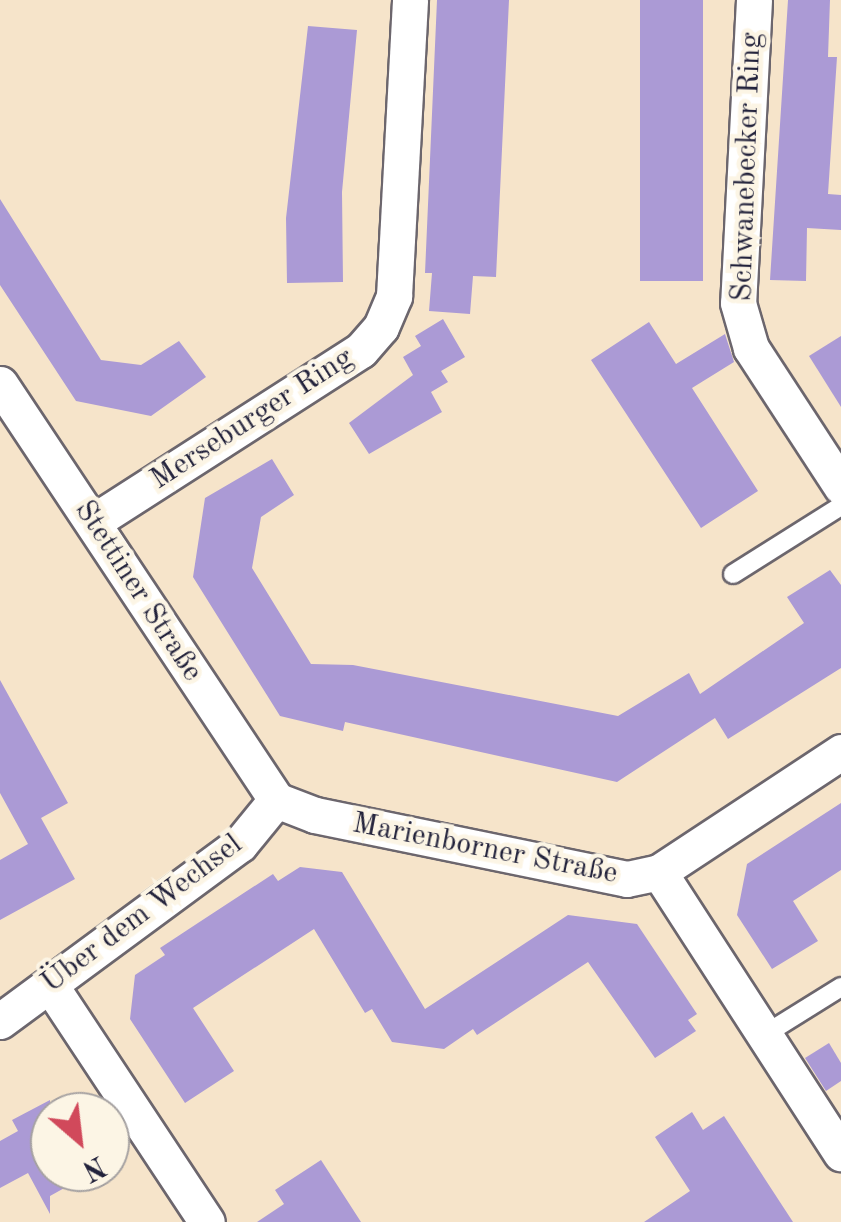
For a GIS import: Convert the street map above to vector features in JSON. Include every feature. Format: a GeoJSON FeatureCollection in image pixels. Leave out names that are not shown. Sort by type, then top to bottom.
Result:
{"type":"FeatureCollection","features":[{"type":"Feature","properties":{"kind":"street","name":"Merseburger Ring"},"geometry":{"type":"LineString","coordinates":[[93,522],[361,350],[381,327],[394,296],[410,0]]}},
{"type":"Feature","properties":{"kind":"street","name":"Schwanebecker Ring"},"geometry":{"type":"LineString","coordinates":[[754,0],[738,303],[752,348],[841,486]]}},
{"type":"Feature","properties":{"kind":"street","name":"Stettiner Straße"},"geometry":{"type":"LineString","coordinates":[[0,384],[276,800]]}},
{"type":"Feature","properties":{"kind":"street","name":"Marienborner Straße"},"geometry":{"type":"LineString","coordinates":[[276,800],[315,814],[627,879],[659,872],[841,752]]}},
{"type":"Feature","properties":{"kind":"street","name":"Über dem Wechsel"},"geometry":{"type":"LineString","coordinates":[[0,1021],[240,844],[276,800]]}},
{"type":"Feature","properties":{"kind":"street"},"geometry":{"type":"LineString","coordinates":[[659,872],[841,1153]]}},
{"type":"Feature","properties":{"kind":"street"},"geometry":{"type":"LineString","coordinates":[[50,984],[207,1222]]}},
{"type":"Feature","properties":{"kind":"lane"},"geometry":{"type":"LineString","coordinates":[[733,574],[841,506]]}},
{"type":"Feature","properties":{"kind":"lane"},"geometry":{"type":"LineString","coordinates":[[764,1034],[841,987]]}},
{"type":"Feature","properties":{"kind":"building"},"geometry":{"type":"Polygon","coordinates":[[[437,0],[509,0],[496,277],[473,276],[470,314],[429,311],[432,273],[425,273],[437,0]]]}},
{"type":"Feature","properties":{"kind":"building"},"geometry":{"type":"Polygon","coordinates":[[[640,0],[703,0],[703,281],[640,281],[640,0]]]}},
{"type":"Feature","properties":{"kind":"building"},"geometry":{"type":"Polygon","coordinates":[[[788,0],[830,0],[828,57],[837,57],[828,194],[841,195],[841,230],[807,228],[806,281],[770,280],[788,0]]]}},
{"type":"Feature","properties":{"kind":"building"},"geometry":{"type":"Polygon","coordinates":[[[308,26],[357,30],[342,192],[343,282],[287,283],[286,218],[308,26]]]}},
{"type":"Feature","properties":{"kind":"building"},"geometry":{"type":"Polygon","coordinates":[[[0,199],[101,360],[141,365],[179,341],[206,377],[151,416],[76,401],[0,285],[0,199]]]}},
{"type":"Feature","properties":{"kind":"building"},"geometry":{"type":"Polygon","coordinates":[[[443,319],[465,357],[441,371],[448,382],[431,392],[442,412],[369,454],[349,423],[413,375],[403,357],[421,346],[415,336],[443,319]]]}},
{"type":"Feature","properties":{"kind":"building"},"geometry":{"type":"Polygon","coordinates":[[[649,322],[676,364],[725,334],[734,362],[692,388],[758,491],[701,528],[591,360],[649,322]]]}},
{"type":"Feature","properties":{"kind":"building"},"geometry":{"type":"Polygon","coordinates":[[[841,336],[841,407],[809,356],[841,336]]]}},
{"type":"Feature","properties":{"kind":"building"},"geometry":{"type":"Polygon","coordinates":[[[272,459],[294,495],[261,517],[252,568],[311,664],[353,665],[618,716],[689,673],[700,694],[804,623],[787,597],[830,570],[841,585],[841,668],[728,739],[715,718],[617,782],[345,722],[343,731],[280,716],[193,577],[205,498],[272,459]]]}},
{"type":"Feature","properties":{"kind":"building"},"geometry":{"type":"Polygon","coordinates":[[[0,680],[68,803],[41,818],[75,879],[0,920],[0,860],[28,844],[0,793],[0,680]]]}},
{"type":"Feature","properties":{"kind":"building"},"geometry":{"type":"Polygon","coordinates":[[[841,803],[841,870],[793,901],[818,941],[772,969],[737,915],[747,864],[841,803]]]}},
{"type":"Feature","properties":{"kind":"building"},"geometry":{"type":"Polygon","coordinates":[[[300,867],[342,872],[425,1009],[568,915],[637,924],[697,1014],[688,1020],[696,1031],[655,1058],[588,962],[477,1035],[473,1029],[444,1049],[392,1042],[372,1009],[365,1013],[314,929],[193,1008],[234,1071],[185,1103],[130,1019],[135,975],[165,955],[160,948],[201,921],[273,874],[278,881],[300,867]]]}},
{"type":"Feature","properties":{"kind":"building"},"geometry":{"type":"Polygon","coordinates":[[[829,1043],[841,1063],[841,1081],[826,1091],[805,1058],[829,1043]]]}},
{"type":"Feature","properties":{"kind":"building"},"geometry":{"type":"Polygon","coordinates":[[[30,1111],[30,1177],[28,1173],[0,1188],[0,1141],[18,1131],[12,1120],[30,1111]]]}},
{"type":"Feature","properties":{"kind":"building"},"geometry":{"type":"Polygon","coordinates":[[[692,1112],[703,1130],[724,1116],[793,1222],[644,1222],[690,1191],[655,1137],[692,1112]]]}},
{"type":"Feature","properties":{"kind":"building"},"geometry":{"type":"Polygon","coordinates":[[[321,1160],[361,1222],[257,1222],[284,1204],[275,1190],[321,1160]]]}},
{"type":"Feature","properties":{"kind":"building"},"geometry":{"type":"Polygon","coordinates":[[[38,1192],[57,1192],[50,1196],[50,1214],[38,1192]]]}}]}
